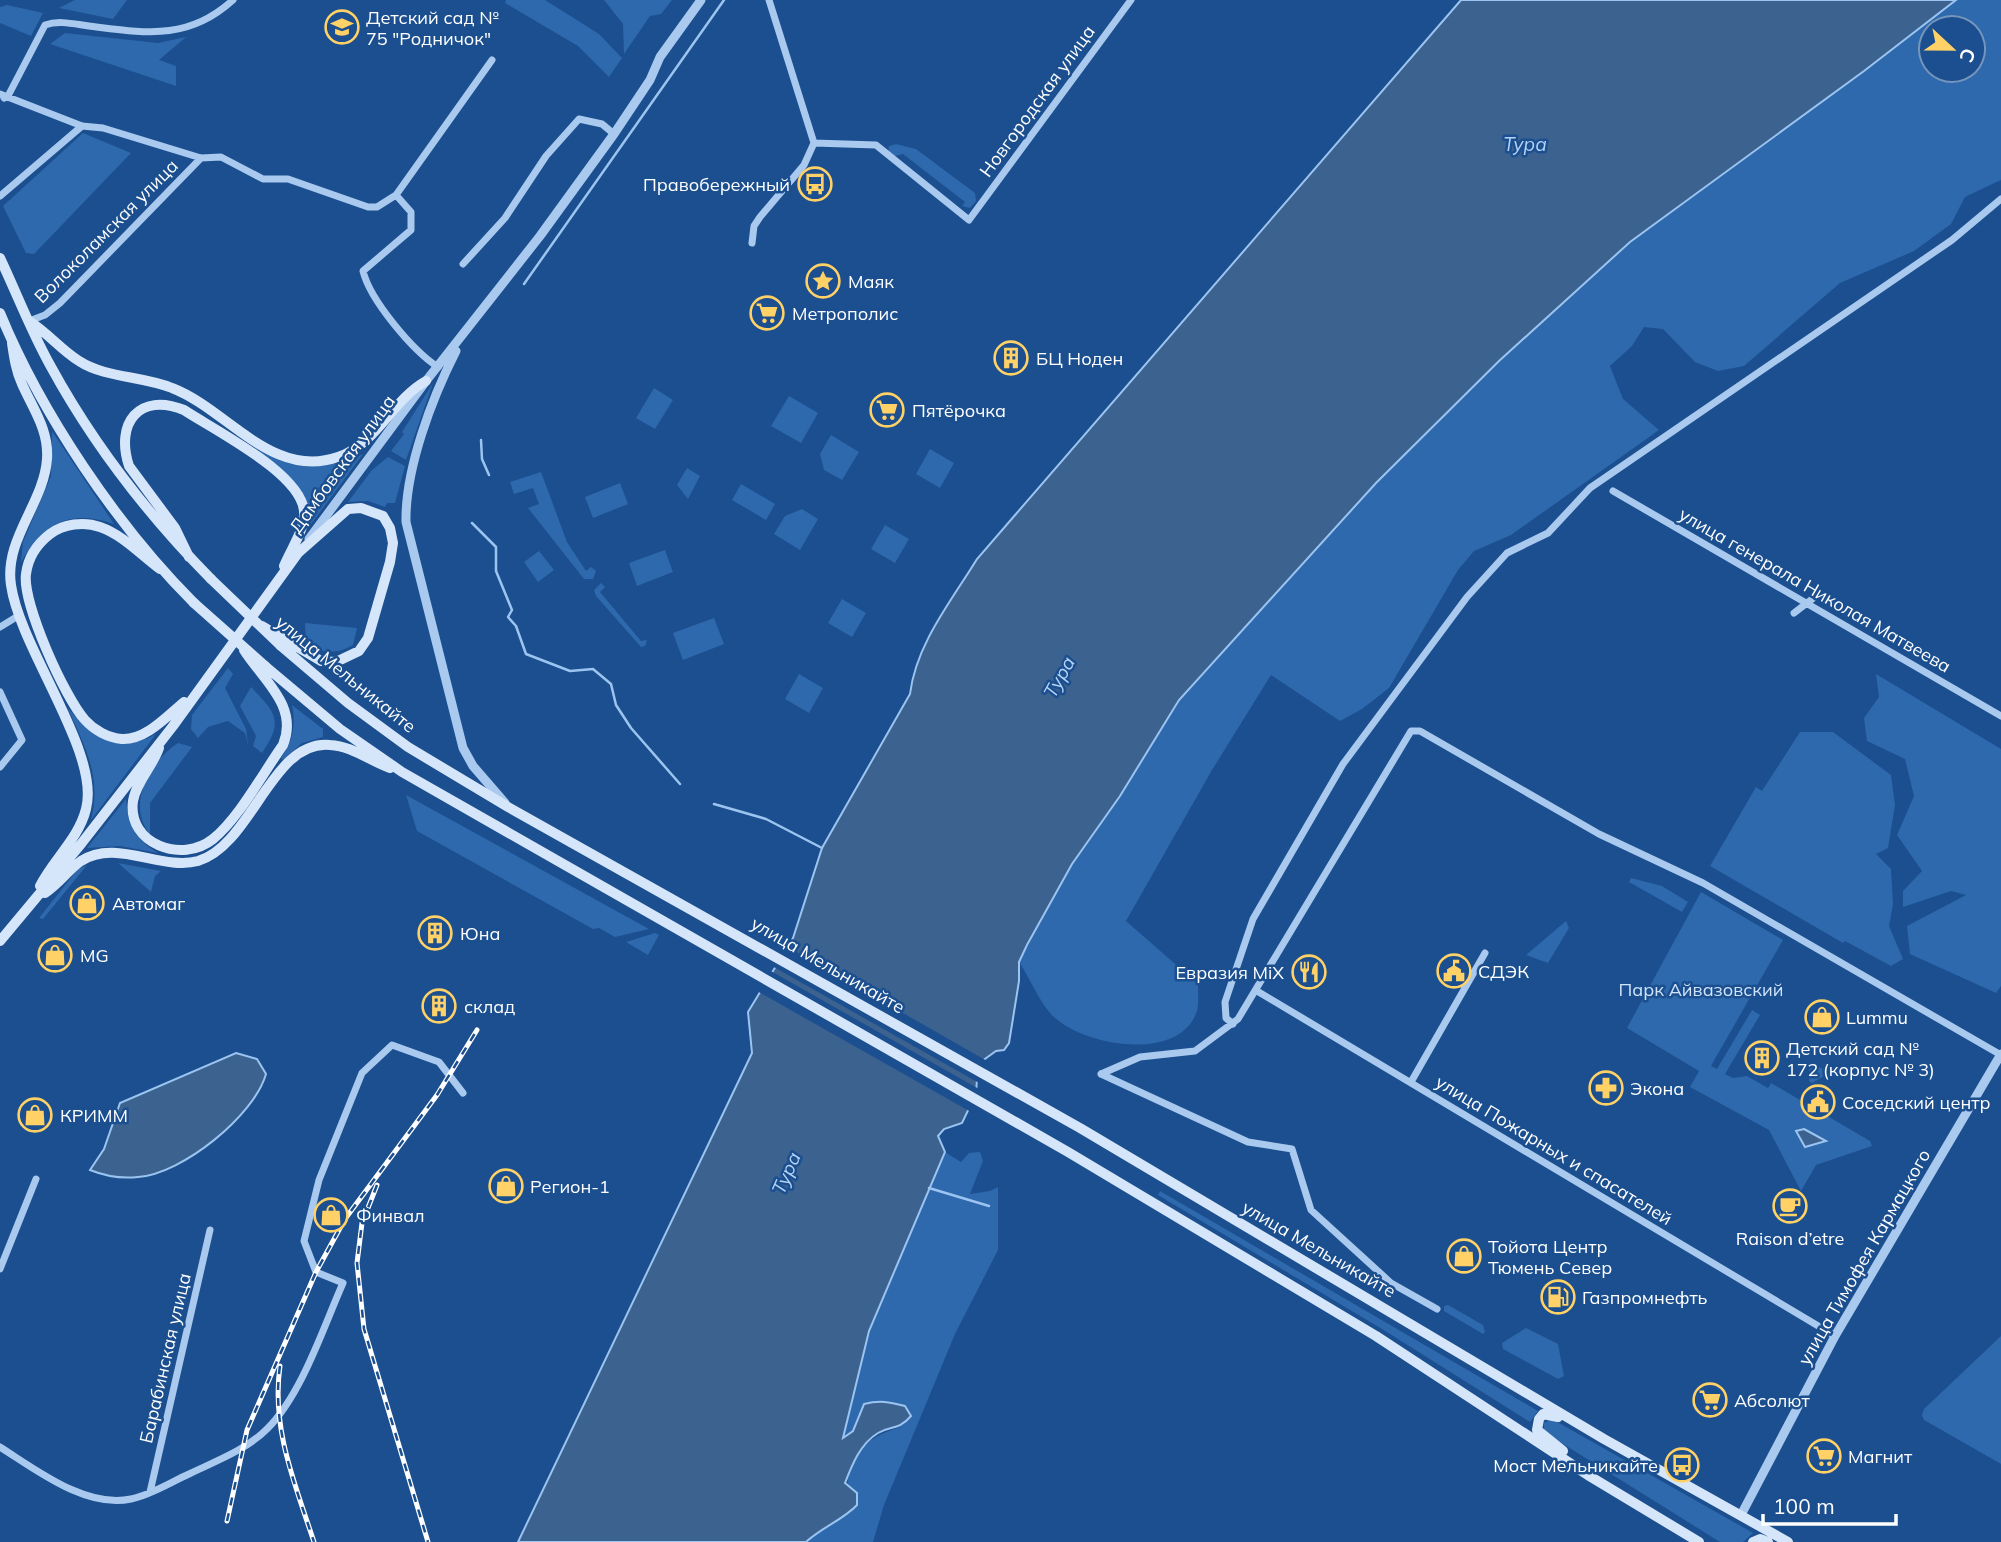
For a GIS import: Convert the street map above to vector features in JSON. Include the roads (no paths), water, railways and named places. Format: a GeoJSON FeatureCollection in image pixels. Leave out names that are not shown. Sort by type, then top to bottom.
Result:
{"type":"FeatureCollection","features":[{"type":"Feature","properties":{"kind":"main road","name":"улица Мельникайте"},"geometry":{"type":"LineString","coordinates":[[0,258],[49,363],[106,455],[189,556],[257,624],[283,641],[348,703],[408,747],[508,807],[680,901],[1080,1128],[1604,1439],[1787,1542]]}},
{"type":"Feature","properties":{"kind":"main road"},"geometry":{"type":"LineString","coordinates":[[0,313],[12,343],[86,468],[160,569]]}},
{"type":"Feature","properties":{"kind":"main road"},"geometry":{"type":"LineString","coordinates":[[30,321],[79,361],[172,387],[265,448],[302,461],[325,461],[349,452],[374,432],[414,388],[426,381]]}},
{"type":"Feature","properties":{"kind":"main road"},"geometry":{"type":"LineString","coordinates":[[12,343],[15,367],[45,436],[47,460],[41,485],[11,563],[10,583],[18,616],[80,752],[89,794],[78,828],[46,873],[32,902]]}},
{"type":"Feature","properties":{"kind":"main road"},"geometry":{"type":"LineString","coordinates":[[189,556],[175,528],[128,466],[125,454],[126,428],[136,412],[152,404],[168,404],[184,410],[276,470],[298,491],[304,515],[281,578]]}},
{"type":"Feature","properties":{"kind":"main road"},"geometry":{"type":"LineString","coordinates":[[283,641],[321,661],[336,662],[359,651],[368,638],[393,543],[390,528],[383,516],[374,510],[348,509],[299,553]]}},
{"type":"Feature","properties":{"kind":"main road"},"geometry":{"type":"LineString","coordinates":[[162,739],[155,760],[133,803],[138,827],[155,845],[169,850],[185,851],[199,847],[222,830],[283,745],[288,733],[286,708],[262,671],[242,647],[160,569],[113,532],[98,526],[72,525],[57,529],[43,540],[32,555],[26,574],[27,598],[72,702],[88,723],[113,738],[138,736],[156,726],[197,691]]}},
{"type":"Feature","properties":{"kind":"main road","name":"Дамбовская улица"},"geometry":{"type":"LineString","coordinates":[[0,941],[162,739],[299,553]]}},
{"type":"Feature","properties":{"kind":"main road"},"geometry":{"type":"LineString","coordinates":[[262,671],[402,772],[1068,1152],[1376,1336],[1591,1477],[1699,1542]]}},
{"type":"Feature","properties":{"kind":"main road"},"geometry":{"type":"LineString","coordinates":[[32,902],[53,888],[81,861],[92,856],[124,854],[181,863],[210,855],[224,846],[299,753],[312,747],[337,746],[402,772]]}},
{"type":"Feature","properties":{"kind":"main road"},"geometry":{"type":"LineString","coordinates":[[1591,1477],[1574,1459],[1541,1436],[1537,1430],[1539,1419],[1549,1413],[1583,1433],[1604,1439]]}},
{"type":"Feature","properties":{"kind":"main road"},"geometry":{"type":"LineString","coordinates":[[1753,1542],[1768,1542]]}},
{"type":"Feature","properties":{"kind":"street"},"geometry":{"type":"LineString","coordinates":[[233,0],[203,23],[179,31],[123,30],[60,22],[45,25],[3,97],[82,126],[103,128],[201,158],[221,157],[263,178],[288,179],[368,207],[377,207],[396,195],[492,60]]}},
{"type":"Feature","properties":{"kind":"street","name":"Дамбовская улица"},"geometry":{"type":"LineString","coordinates":[[299,553],[614,134],[650,80],[660,57],[701,0]]}},
{"type":"Feature","properties":{"kind":"street"},"geometry":{"type":"LineString","coordinates":[[752,243],[752,235],[760,217],[804,166],[814,144],[769,0]]}},
{"type":"Feature","properties":{"kind":"street","name":"Новгородская улица"},"geometry":{"type":"LineString","coordinates":[[814,144],[876,145],[969,220],[1131,0]]}},
{"type":"Feature","properties":{"kind":"street"},"geometry":{"type":"LineString","coordinates":[[463,264],[505,218],[546,156],[579,119],[602,124],[614,134]]}},
{"type":"Feature","properties":{"kind":"street"},"geometry":{"type":"LineString","coordinates":[[0,196],[82,126]]}},
{"type":"Feature","properties":{"kind":"street","name":"Волоколамская улица"},"geometry":{"type":"LineString","coordinates":[[30,321],[45,315],[60,303],[201,158]]}},
{"type":"Feature","properties":{"kind":"street"},"geometry":{"type":"LineString","coordinates":[[396,195],[411,212],[411,230],[363,271],[372,293],[387,313],[409,340],[438,367]]}},
{"type":"Feature","properties":{"kind":"street"},"geometry":{"type":"LineString","coordinates":[[1233,1024],[1226,1018],[1225,1002],[1241,947],[1253,919],[1332,780],[1467,597],[1507,553],[1548,533],[1590,488],[1952,240],[2001,199]]}},
{"type":"Feature","properties":{"kind":"street"},"geometry":{"type":"LineString","coordinates":[[464,336],[437,394],[411,473],[405,502],[408,539],[463,748],[473,766],[508,807]]}},
{"type":"Feature","properties":{"kind":"street","name":"улица генерала Николая Матвеева"},"geometry":{"type":"LineString","coordinates":[[1613,491],[2001,716]]}},
{"type":"Feature","properties":{"kind":"street"},"geometry":{"type":"LineString","coordinates":[[1794,613],[1820,593]]}},
{"type":"Feature","properties":{"kind":"street"},"geometry":{"type":"LineString","coordinates":[[0,627],[18,616]]}},
{"type":"Feature","properties":{"kind":"street"},"geometry":{"type":"LineString","coordinates":[[0,692],[22,740],[0,767]]}},
{"type":"Feature","properties":{"kind":"street"},"geometry":{"type":"LineString","coordinates":[[1437,1309],[1391,1283],[1311,1210],[1292,1149],[1248,1142],[1101,1074],[1140,1057],[1195,1051],[1233,1024],[1257,991],[1411,731],[1420,731],[1599,834],[1703,883],[2001,1055]]}},
{"type":"Feature","properties":{"kind":"street"},"geometry":{"type":"LineString","coordinates":[[1411,1082],[1485,953]]}},
{"type":"Feature","properties":{"kind":"street","name":"улица Пожарных и спасателей"},"geometry":{"type":"LineString","coordinates":[[1257,991],[1835,1336]]}},
{"type":"Feature","properties":{"kind":"street"},"geometry":{"type":"LineString","coordinates":[[0,1447],[38,1471],[92,1496],[121,1500],[150,1492],[241,1449],[267,1429],[295,1388],[343,1283],[316,1272],[304,1241],[319,1180],[362,1073],[392,1045],[439,1062],[463,1093]]}},
{"type":"Feature","properties":{"kind":"street","name":"улица Тимофея Кармацкого"},"geometry":{"type":"LineString","coordinates":[[1741,1516],[1835,1336],[2001,1055]]}},
{"type":"Feature","properties":{"kind":"street"},"geometry":{"type":"LineString","coordinates":[[0,1269],[36,1178]]}},
{"type":"Feature","properties":{"kind":"street","name":"Барабинская улица"},"geometry":{"type":"LineString","coordinates":[[150,1492],[210,1230]]}},
{"type":"Feature","properties":{"kind":"water","name":"Тура"},"geometry":{"type":"Polygon","coordinates":[[[1461,0],[1956,0],[1938,14],[1917,14],[1917,30],[1630,242],[1499,361],[1376,483],[1179,700],[1120,796],[1072,864],[1027,945],[1019,962],[1019,981],[1009,1043],[1004,1050],[996,1051],[978,1064],[976,1094],[962,1123],[944,1129],[938,1136],[945,1152],[869,1331],[843,1438],[853,1431],[864,1404],[884,1402],[905,1406],[911,1416],[902,1424],[872,1438],[857,1455],[845,1483],[857,1493],[857,1505],[806,1542],[518,1542],[752,1053],[748,1012],[793,938],[822,848],[910,694],[919,658],[927,640],[977,559],[1461,0]]]}},
{"type":"Feature","properties":{"kind":"water"},"geometry":{"type":"Polygon","coordinates":[[[236,1053],[257,1059],[266,1074],[247,1107],[214,1140],[175,1166],[156,1173],[125,1178],[90,1170],[104,1149],[120,1103],[236,1053]]]}},
{"type":"Feature","properties":{"kind":"water"},"geometry":{"type":"Polygon","coordinates":[[[1804,1129],[1826,1141],[1805,1147],[1796,1131],[1804,1129]]]}},
{"type":"Feature","properties":{"kind":"waterway"},"geometry":{"type":"LineString","coordinates":[[524,284],[724,0]]}},
{"type":"Feature","properties":{"kind":"waterway"},"geometry":{"type":"LineString","coordinates":[[481,440],[482,459],[489,475]]}},
{"type":"Feature","properties":{"kind":"waterway"},"geometry":{"type":"LineString","coordinates":[[472,523],[496,547],[496,571],[512,610],[508,617],[516,626],[526,654],[570,671],[593,669],[611,684],[616,705],[631,728],[680,784]]}},
{"type":"Feature","properties":{"kind":"waterway"},"geometry":{"type":"LineString","coordinates":[[714,804],[766,819],[822,848]]}},
{"type":"Feature","properties":{"kind":"waterway"},"geometry":{"type":"LineString","coordinates":[[929,1188],[989,1206]]}},
{"type":"Feature","properties":{"kind":"railway"},"geometry":{"type":"LineString","coordinates":[[227,1521],[247,1430],[316,1272],[345,1219],[437,1095],[477,1030]]}},
{"type":"Feature","properties":{"kind":"railway"},"geometry":{"type":"LineString","coordinates":[[377,1185],[362,1223],[357,1263],[364,1329],[428,1542]]}},
{"type":"Feature","properties":{"kind":"railway"},"geometry":{"type":"LineString","coordinates":[[280,1366],[279,1412],[286,1456],[314,1542]]}},
{"type":"Feature","properties":{"kind":"place","name":"Детский сад № 75 \"Родничок\""},"geometry":{"type":"Point","coordinates":[342,27]}},
{"type":"Feature","properties":{"kind":"place","name":"Правобережный"},"geometry":{"type":"Point","coordinates":[815,184]}},
{"type":"Feature","properties":{"kind":"place","name":"Маяк"},"geometry":{"type":"Point","coordinates":[823,281]}},
{"type":"Feature","properties":{"kind":"place","name":"Метрополис"},"geometry":{"type":"Point","coordinates":[767,313]}},
{"type":"Feature","properties":{"kind":"place","name":"БЦ Ноден"},"geometry":{"type":"Point","coordinates":[1011,358]}},
{"type":"Feature","properties":{"kind":"place","name":"Пятёрочка"},"geometry":{"type":"Point","coordinates":[887,410]}},
{"type":"Feature","properties":{"kind":"place","name":"Автомаг"},"geometry":{"type":"Point","coordinates":[87,903]}},
{"type":"Feature","properties":{"kind":"place","name":"Юна"},"geometry":{"type":"Point","coordinates":[435,933]}},
{"type":"Feature","properties":{"kind":"place","name":"MG"},"geometry":{"type":"Point","coordinates":[55,955]}},
{"type":"Feature","properties":{"kind":"place","name":"СДЭК"},"geometry":{"type":"Point","coordinates":[1454,971]}},
{"type":"Feature","properties":{"kind":"place","name":"Евразия MiX"},"geometry":{"type":"Point","coordinates":[1309,972]}},
{"type":"Feature","properties":{"kind":"place","name":"склад"},"geometry":{"type":"Point","coordinates":[439,1006]}},
{"type":"Feature","properties":{"kind":"place","name":"Lummu"},"geometry":{"type":"Point","coordinates":[1822,1017]}},
{"type":"Feature","properties":{"kind":"place","name":"Детский сад № 172 (корпус № 3)"},"geometry":{"type":"Point","coordinates":[1762,1058]}},
{"type":"Feature","properties":{"kind":"place","name":"Экона"},"geometry":{"type":"Point","coordinates":[1606,1088]}},
{"type":"Feature","properties":{"kind":"place","name":"Соседский центр"},"geometry":{"type":"Point","coordinates":[1818,1102]}},
{"type":"Feature","properties":{"kind":"place","name":"КРИММ"},"geometry":{"type":"Point","coordinates":[35,1115]}},
{"type":"Feature","properties":{"kind":"place","name":"Регион-1"},"geometry":{"type":"Point","coordinates":[506,1186]}},
{"type":"Feature","properties":{"kind":"place","name":"Raison d’etre"},"geometry":{"type":"Point","coordinates":[1790,1206]}},
{"type":"Feature","properties":{"kind":"place","name":"Финвал"},"geometry":{"type":"Point","coordinates":[331,1215]}},
{"type":"Feature","properties":{"kind":"place","name":"Тойота Центр Тюмень Север"},"geometry":{"type":"Point","coordinates":[1464,1256]}},
{"type":"Feature","properties":{"kind":"place","name":"Газпромнефть"},"geometry":{"type":"Point","coordinates":[1558,1297]}},
{"type":"Feature","properties":{"kind":"place","name":"Абсолют"},"geometry":{"type":"Point","coordinates":[1710,1400]}},
{"type":"Feature","properties":{"kind":"place","name":"Магнит"},"geometry":{"type":"Point","coordinates":[1824,1456]}},
{"type":"Feature","properties":{"kind":"place","name":"Мост Мельникайте"},"geometry":{"type":"Point","coordinates":[1682,1465]}},
{"type":"Feature","properties":{"kind":"park label","name":"Парк Айвазовский"},"geometry":{"type":"Point","coordinates":[1701,989]}}]}
